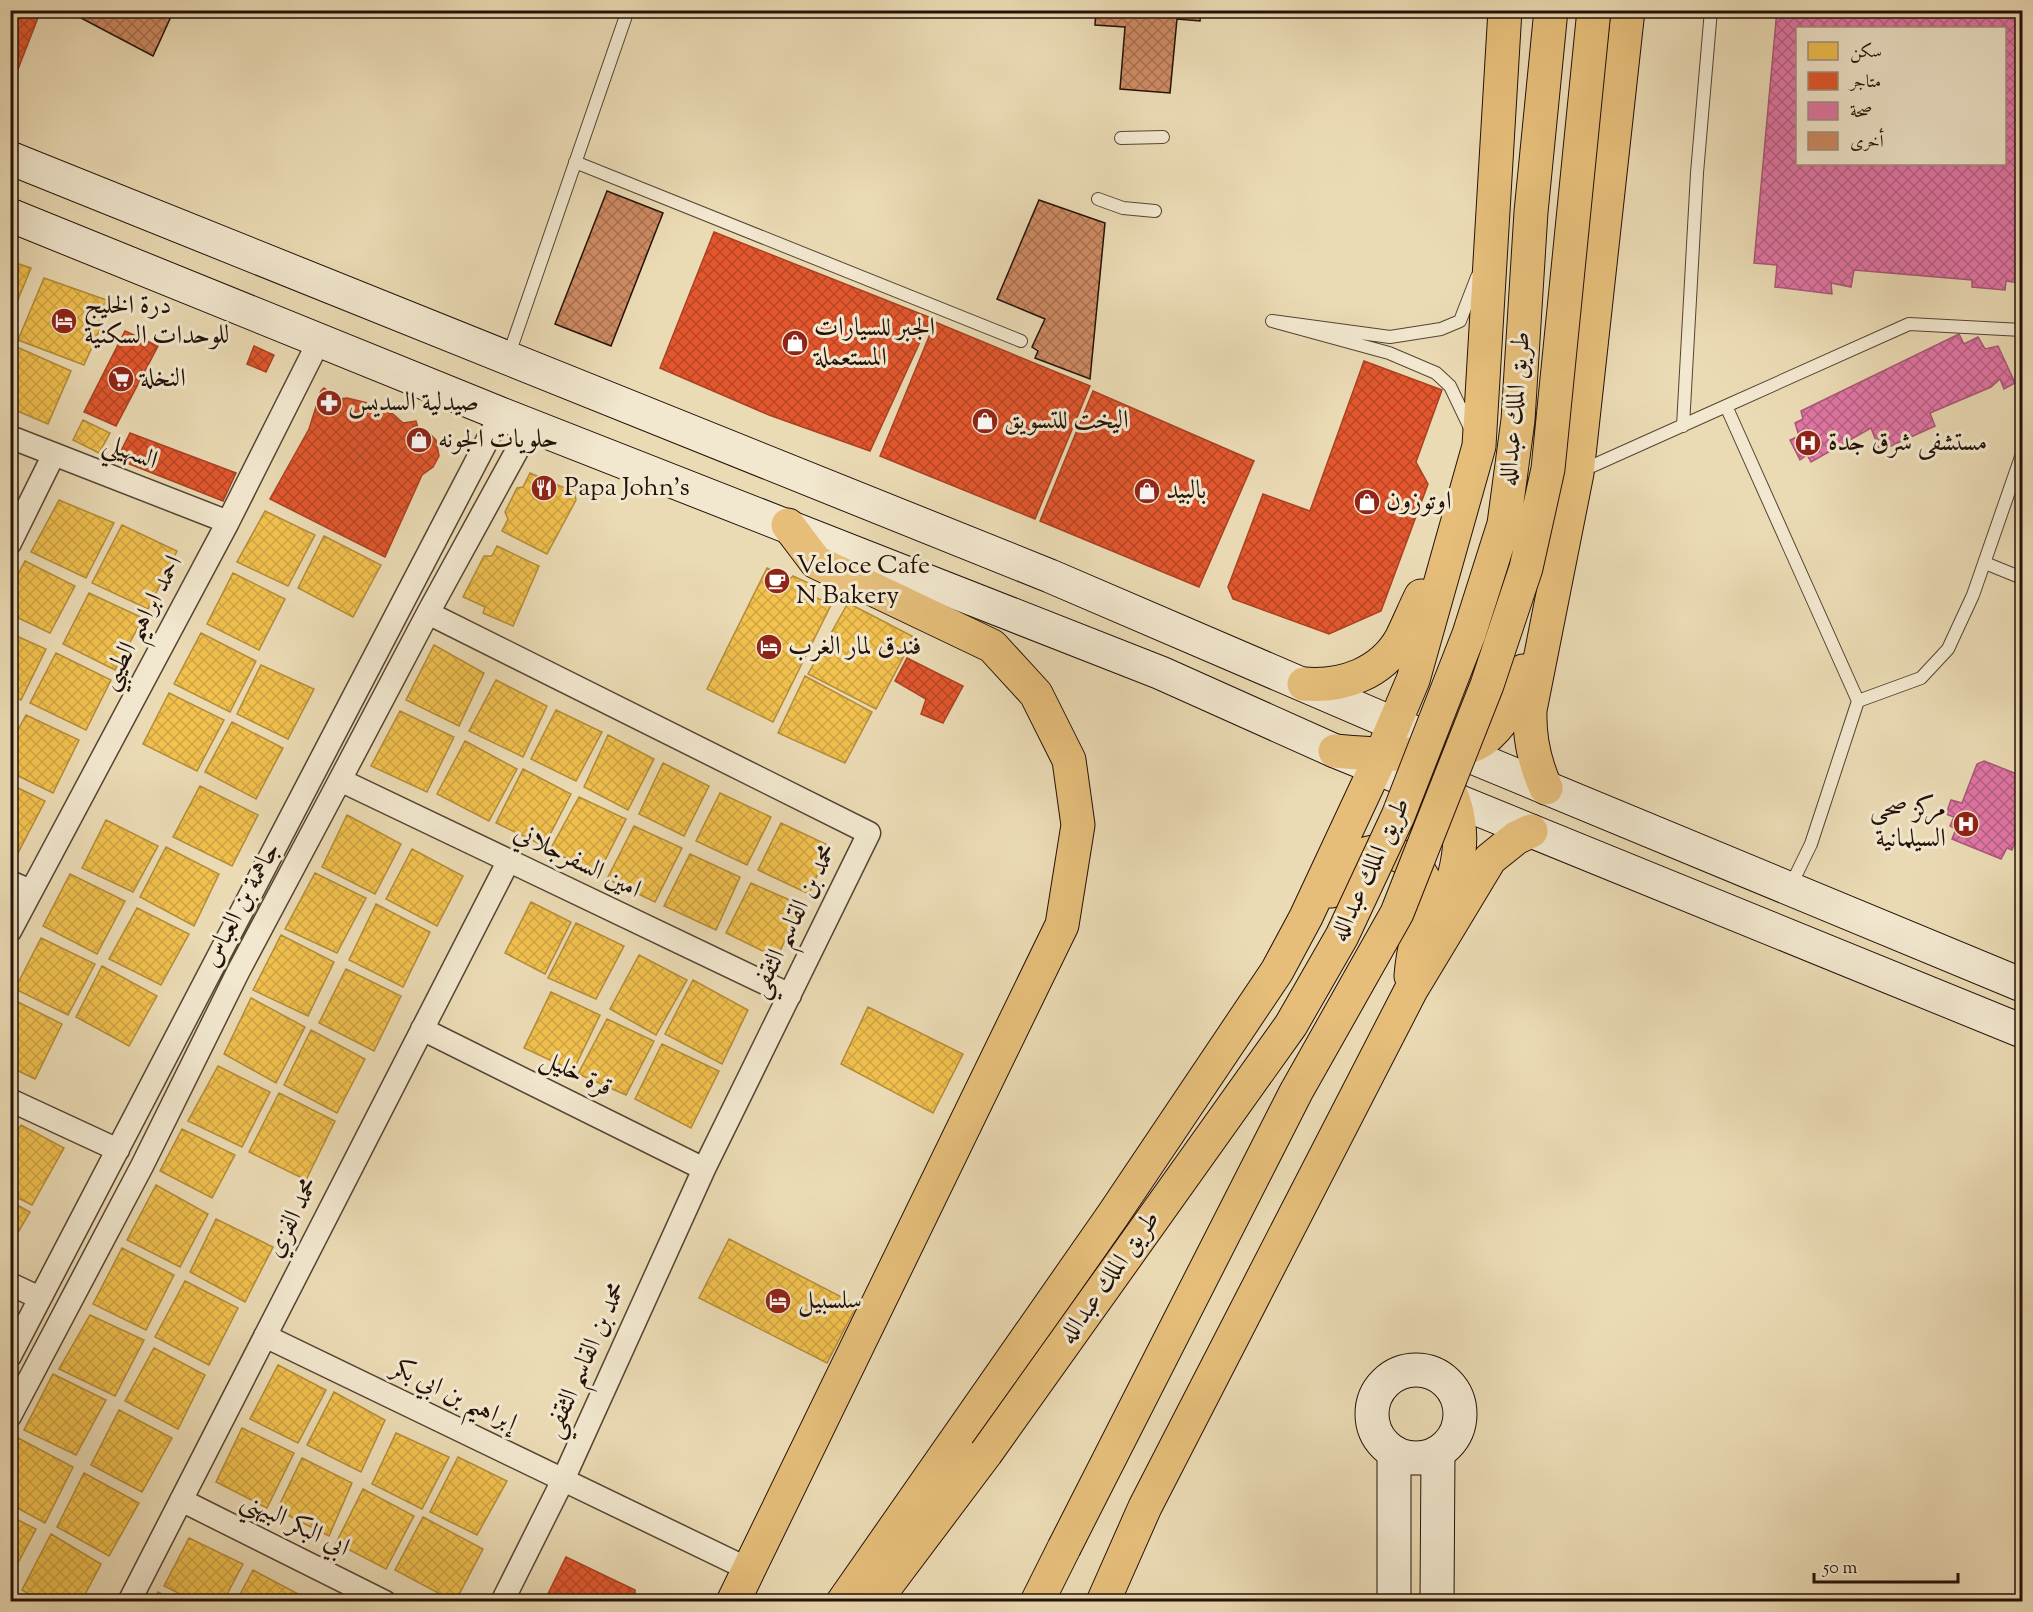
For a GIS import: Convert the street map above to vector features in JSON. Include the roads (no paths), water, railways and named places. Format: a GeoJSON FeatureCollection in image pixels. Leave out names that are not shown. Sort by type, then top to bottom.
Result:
{"type":"FeatureCollection","features":[{"type":"Feature","properties":{"kind":"main road"},"geometry":{"type":"LineString","coordinates":[[843,1602],[1113,1215],[1277,971],[1306,917],[1413,680],[1479,446],[1504,10]]}},
{"type":"Feature","properties":{"kind":"main road","name":"طريق الملك عبدالله"},"geometry":{"type":"LineString","coordinates":[[874,1602],[986,1453],[1291,1025],[1342,936],[1398,816],[1469,634],[1504,524],[1518,420],[1531,212],[1551,10]]}},
{"type":"Feature","properties":{"kind":"main road"},"geometry":{"type":"LineString","coordinates":[[1038,1602],[1296,1092],[1397,913],[1487,685],[1526,568],[1548,469],[1594,10]]}},
{"type":"Feature","properties":{"kind":"main road"},"geometry":{"type":"LineString","coordinates":[[1546,788],[1534,760],[1530,710],[1577,472],[1628,10]]}},
{"type":"Feature","properties":{"kind":"main road"},"geometry":{"type":"LineString","coordinates":[[10,158],[1050,576],[1304,684],[1453,799],[2022,1031]]}},
{"type":"Feature","properties":{"kind":"main road"},"geometry":{"type":"LineString","coordinates":[[10,215],[501,414],[1161,673],[1335,751],[1384,748],[1455,750],[2022,985]]}},
{"type":"Feature","properties":{"kind":"main road"},"geometry":{"type":"LineString","coordinates":[[1459,516],[1463,543],[1462,564],[1443,620],[1448,639],[1461,654],[1469,659],[1486,662],[1496,661],[1511,652],[1518,645],[1554,583]]}},
{"type":"Feature","properties":{"kind":"main road"},"geometry":{"type":"LineString","coordinates":[[1304,684],[1334,684],[1349,681],[1363,675],[1385,659],[1400,640],[1459,516]]}},
{"type":"Feature","properties":{"kind":"main road"},"geometry":{"type":"LineString","coordinates":[[732,1602],[1062,925],[1078,825],[1069,760],[1036,694],[992,646],[816,562],[788,525]]}},
{"type":"Feature","properties":{"kind":"main road"},"geometry":{"type":"LineString","coordinates":[[1384,748],[1422,753],[1455,750],[1477,744],[1488,736],[1506,715],[1554,583]]}},
{"type":"Feature","properties":{"kind":"main road"},"geometry":{"type":"LineString","coordinates":[[1411,990],[1454,883],[1458,866],[1460,832],[1453,799],[1441,773],[1422,753]]}},
{"type":"Feature","properties":{"kind":"main road"},"geometry":{"type":"LineString","coordinates":[[1103,1602],[1145,1507],[1411,990],[1490,859],[1516,838],[1531,831]]}},
{"type":"Feature","properties":{"kind":"main road"},"geometry":{"type":"LineString","coordinates":[[1306,917],[1327,896],[1346,867],[1354,860],[1374,852],[1395,853],[1405,858],[1421,873],[1428,893],[1425,915],[1415,947],[1411,990]]}},
{"type":"Feature","properties":{"kind":"main road"},"geometry":{"type":"LineString","coordinates":[[1416,1370],[1428,1372],[1447,1383],[1458,1403],[1460,1414],[1459,1426],[1454,1436],[1438,1453],[1428,1457],[1405,1457],[1394,1452],[1385,1446],[1374,1426],[1374,1403],[1385,1383],[1394,1376],[1416,1370]]}},
{"type":"Feature","properties":{"kind":"main road"},"geometry":{"type":"LineString","coordinates":[[1394,1452],[1394,1602]]}},
{"type":"Feature","properties":{"kind":"main road"},"geometry":{"type":"LineString","coordinates":[[1437,1602],[1438,1453]]}},
{"type":"Feature","properties":{"kind":"street","name":"احمد ابراهيم الطيبي"},"geometry":{"type":"LineString","coordinates":[[10,931],[21,887],[228,522],[320,339]]}},
{"type":"Feature","properties":{"kind":"street","name":"جاهمة بن العباس"},"geometry":{"type":"LineString","coordinates":[[10,1356],[18,1325],[40,1298],[501,414]]}},
{"type":"Feature","properties":{"kind":"street","name":"جاهمة بن العباس"},"geometry":{"type":"LineString","coordinates":[[10,1416],[142,1166],[238,972],[428,612],[531,425]]}},
{"type":"Feature","properties":{"kind":"street","name":"السهيلي"},"geometry":{"type":"LineString","coordinates":[[10,437],[228,522]]}},
{"type":"Feature","properties":{"kind":"street"},"geometry":{"type":"LineString","coordinates":[[10,543],[54,454]]}},
{"type":"Feature","properties":{"kind":"street","name":"محمد بن القاسم الثقفي"},"geometry":{"type":"LineString","coordinates":[[428,612],[868,833],[704,1169],[563,1480],[502,1602]]}},
{"type":"Feature","properties":{"kind":"street","name":"امين السفرجلاني"},"geometry":{"type":"LineString","coordinates":[[340,780],[790,995]]}},
{"type":"Feature","properties":{"kind":"street","name":"محمد الفزي"},"geometry":{"type":"LineString","coordinates":[[129,1602],[508,860]]}},
{"type":"Feature","properties":{"kind":"street","name":"قرة خليل"},"geometry":{"type":"LineString","coordinates":[[422,1029],[704,1169]]}},
{"type":"Feature","properties":{"kind":"street"},"geometry":{"type":"LineString","coordinates":[[10,1100],[118,1150]]}},
{"type":"Feature","properties":{"kind":"street"},"geometry":{"type":"LineString","coordinates":[[10,1284],[40,1298]]}},
{"type":"Feature","properties":{"kind":"street","name":"إبراهيم بن ابي بكر"},"geometry":{"type":"LineString","coordinates":[[265,1336],[748,1569]]}},
{"type":"Feature","properties":{"kind":"street","name":"ابي البكر البيهني"},"geometry":{"type":"LineString","coordinates":[[181,1500],[385,1602]]}},
{"type":"Feature","properties":{"kind":"lane"},"geometry":{"type":"LineString","coordinates":[[507,358],[628,10]]}},
{"type":"Feature","properties":{"kind":"lane"},"geometry":{"type":"LineString","coordinates":[[1683,426],[1697,173],[1711,10]]}},
{"type":"Feature","properties":{"kind":"lane"},"geometry":{"type":"LineString","coordinates":[[1121,138],[1163,137]]}},
{"type":"Feature","properties":{"kind":"lane"},"geometry":{"type":"LineString","coordinates":[[575,162],[1021,341]]}},
{"type":"Feature","properties":{"kind":"lane"},"geometry":{"type":"LineString","coordinates":[[1098,199],[1123,208],[1155,211]]}},
{"type":"Feature","properties":{"kind":"lane"},"geometry":{"type":"LineString","coordinates":[[1479,446],[1450,387],[1436,373],[1389,353],[1272,321],[1390,337],[1441,329],[1460,321],[1490,245]]}},
{"type":"Feature","properties":{"kind":"lane"},"geometry":{"type":"LineString","coordinates":[[1577,472],[1909,324],[2022,330]]}},
{"type":"Feature","properties":{"kind":"lane"},"geometry":{"type":"LineString","coordinates":[[1726,406],[1858,701],[1811,844],[1789,889]]}},
{"type":"Feature","properties":{"kind":"lane"},"geometry":{"type":"LineString","coordinates":[[1858,701],[1921,678],[1948,649],[1973,596],[2022,454]]}},
{"type":"Feature","properties":{"kind":"lane"},"geometry":{"type":"LineString","coordinates":[[1985,563],[2022,578]]}},
{"type":"Feature","properties":{"kind":"place","name":"درة الخليج للوحدات السكنية"},"geometry":{"type":"Point","coordinates":[64,321]}},
{"type":"Feature","properties":{"kind":"place","name":"الجبر للسيارات المستعملة"},"geometry":{"type":"Point","coordinates":[795,343]}},
{"type":"Feature","properties":{"kind":"place","name":"النخلة"},"geometry":{"type":"Point","coordinates":[121,379]}},
{"type":"Feature","properties":{"kind":"place","name":"صيدلية السديس"},"geometry":{"type":"Point","coordinates":[329,403]}},
{"type":"Feature","properties":{"kind":"place","name":"اليخت للتسويق"},"geometry":{"type":"Point","coordinates":[985,421]}},
{"type":"Feature","properties":{"kind":"place","name":"حلويات الجونه"},"geometry":{"type":"Point","coordinates":[419,440]}},
{"type":"Feature","properties":{"kind":"place","name":"مستشفى شرق جدة"},"geometry":{"type":"Point","coordinates":[1808,443]}},
{"type":"Feature","properties":{"kind":"place","name":"Papa John's"},"geometry":{"type":"Point","coordinates":[544,488]}},
{"type":"Feature","properties":{"kind":"place","name":"بالبيد"},"geometry":{"type":"Point","coordinates":[1147,491]}},
{"type":"Feature","properties":{"kind":"place","name":"اوتوزون"},"geometry":{"type":"Point","coordinates":[1367,502]}},
{"type":"Feature","properties":{"kind":"place","name":"Veloce Cafe N Bakery"},"geometry":{"type":"Point","coordinates":[777,581]}},
{"type":"Feature","properties":{"kind":"place","name":"فندق لمار الغرب"},"geometry":{"type":"Point","coordinates":[769,647]}},
{"type":"Feature","properties":{"kind":"place","name":"مركز صحي السيلمانية"},"geometry":{"type":"Point","coordinates":[1966,824]}},
{"type":"Feature","properties":{"kind":"place","name":"سلسبيل"},"geometry":{"type":"Point","coordinates":[778,1301]}}]}
